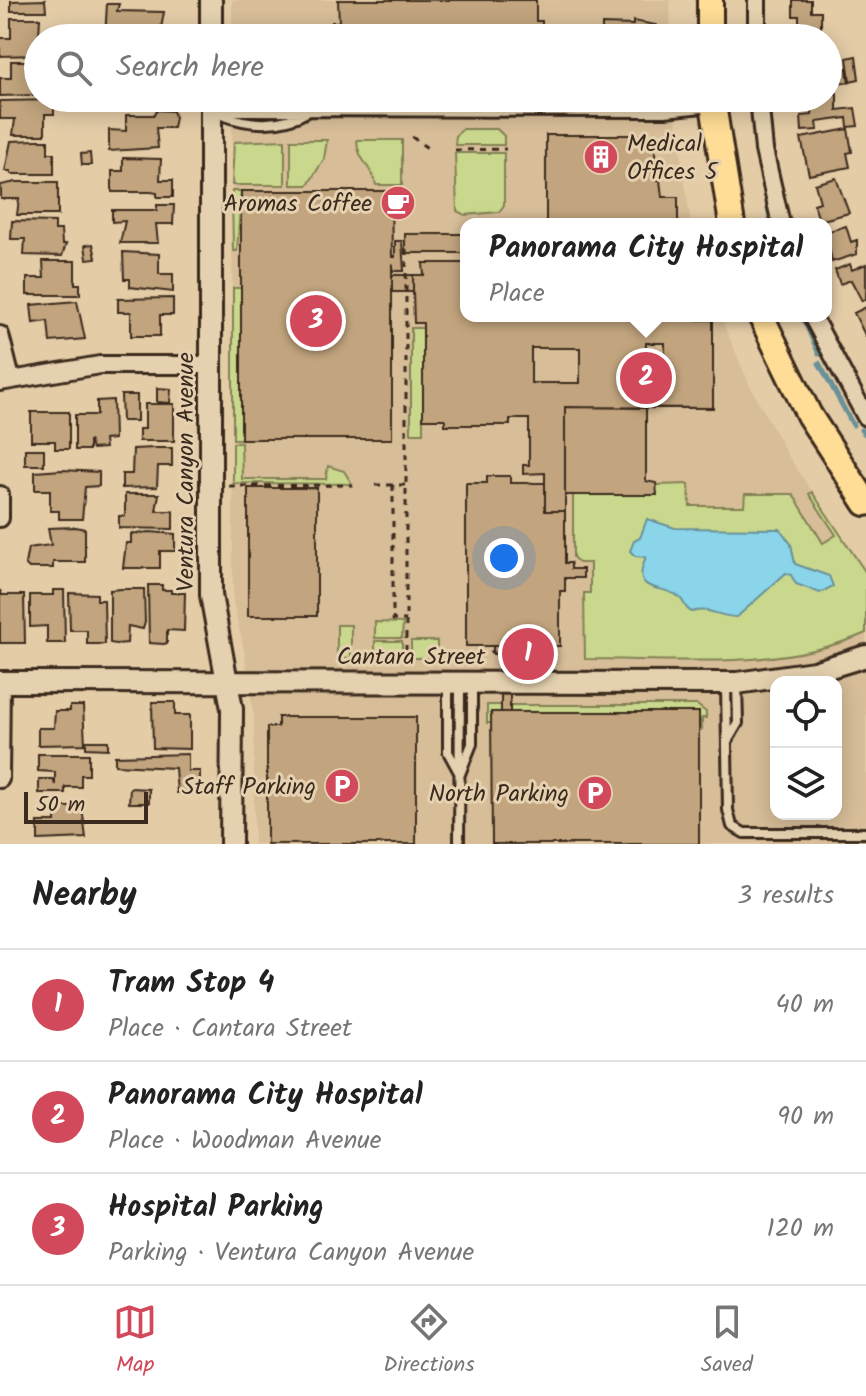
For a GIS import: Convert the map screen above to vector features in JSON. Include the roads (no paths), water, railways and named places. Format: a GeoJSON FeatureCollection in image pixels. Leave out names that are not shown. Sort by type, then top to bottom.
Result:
{"type":"FeatureCollection","features":[{"type":"Feature","properties":{"kind":"main road"},"geometry":{"type":"LineString","coordinates":[[710,0],[710,24]]}},
{"type":"Feature","properties":{"kind":"main road"},"geometry":{"type":"LineString","coordinates":[[714,112],[731,218]]}},
{"type":"Feature","properties":{"kind":"main road"},"geometry":{"type":"LineString","coordinates":[[764,322],[809,415],[866,503]]}},
{"type":"Feature","properties":{"kind":"street"},"geometry":{"type":"LineString","coordinates":[[211,0],[211,24]]}},
{"type":"Feature","properties":{"kind":"street"},"geometry":{"type":"LineString","coordinates":[[757,0],[757,24]]}},
{"type":"Feature","properties":{"kind":"street","name":"Ventura Canyon Avenue"},"geometry":{"type":"LineString","coordinates":[[211,112],[211,595],[232,709],[231,844]]}},
{"type":"Feature","properties":{"kind":"street"},"geometry":{"type":"LineString","coordinates":[[760,112],[764,150],[780,218]]}},
{"type":"Feature","properties":{"kind":"street"},"geometry":{"type":"LineString","coordinates":[[815,322],[866,417]]}},
{"type":"Feature","properties":{"kind":"street"},"geometry":{"type":"LineString","coordinates":[[0,335],[6,381],[100,365],[210,365]]}},
{"type":"Feature","properties":{"kind":"street"},"geometry":{"type":"LineString","coordinates":[[0,495],[0,518]]}},
{"type":"Feature","properties":{"kind":"street","name":"Cantara Street"},"geometry":{"type":"LineString","coordinates":[[0,682],[226,683],[465,677],[732,683],[814,672],[866,656]]}},
{"type":"Feature","properties":{"kind":"street"},"geometry":{"type":"LineString","coordinates":[[0,682],[0,779]]}},
{"type":"Feature","properties":{"kind":"lane"},"geometry":{"type":"LineString","coordinates":[[225,112],[242,122],[288,123],[307,112]]}},
{"type":"Feature","properties":{"kind":"lane"},"geometry":{"type":"LineString","coordinates":[[460,774],[448,752],[465,677]]}},
{"type":"Feature","properties":{"kind":"lane"},"geometry":{"type":"LineString","coordinates":[[459,844],[460,774],[472,744],[465,677]]}},
{"type":"Feature","properties":{"kind":"lane"},"geometry":{"type":"LineString","coordinates":[[732,683],[728,810],[736,830],[744,833],[866,833]]}},
{"type":"Feature","properties":{"kind":"water"},"geometry":{"type":"Polygon","coordinates":[[[647,519],[675,528],[780,529],[791,544],[795,564],[829,576],[833,586],[820,593],[796,584],[786,573],[737,617],[692,612],[679,597],[650,586],[642,578],[646,557],[635,556],[630,551],[634,541],[640,538],[647,519]]]}},
{"type":"Feature","properties":{"kind":"waterway"},"geometry":{"type":"LineString","coordinates":[[760,168],[770,218]]}},
{"type":"Feature","properties":{"kind":"waterway"},"geometry":{"type":"LineString","coordinates":[[805,322],[819,354]]}},
{"type":"Feature","properties":{"kind":"waterway"},"geometry":{"type":"LineString","coordinates":[[819,363],[853,425]]}},
{"type":"Feature","properties":{"kind":"waterway"},"geometry":{"type":"LineString","coordinates":[[861,430],[866,435]]}},
{"type":"Feature","properties":{"kind":"place","name":"Medical Offices 5"},"geometry":{"type":"Point","coordinates":[601,157]}},
{"type":"Feature","properties":{"kind":"place","name":"Aromas Coffee"},"geometry":{"type":"Point","coordinates":[398,203]}},
{"type":"Feature","properties":{"kind":"place","name":"Hospital Parking"},"geometry":{"type":"Point","coordinates":[316,321]}},
{"type":"Feature","properties":{"kind":"place","name":"Panorama City Hospital"},"geometry":{"type":"Point","coordinates":[646,378]}},
{"type":"Feature","properties":{"kind":"place","name":"Tram Stop 4"},"geometry":{"type":"Point","coordinates":[528,654]}},
{"type":"Feature","properties":{"kind":"place","name":"Staff Parking"},"geometry":{"type":"Point","coordinates":[342,786]}},
{"type":"Feature","properties":{"kind":"place","name":"North Parking"},"geometry":{"type":"Point","coordinates":[595,793]}}]}
